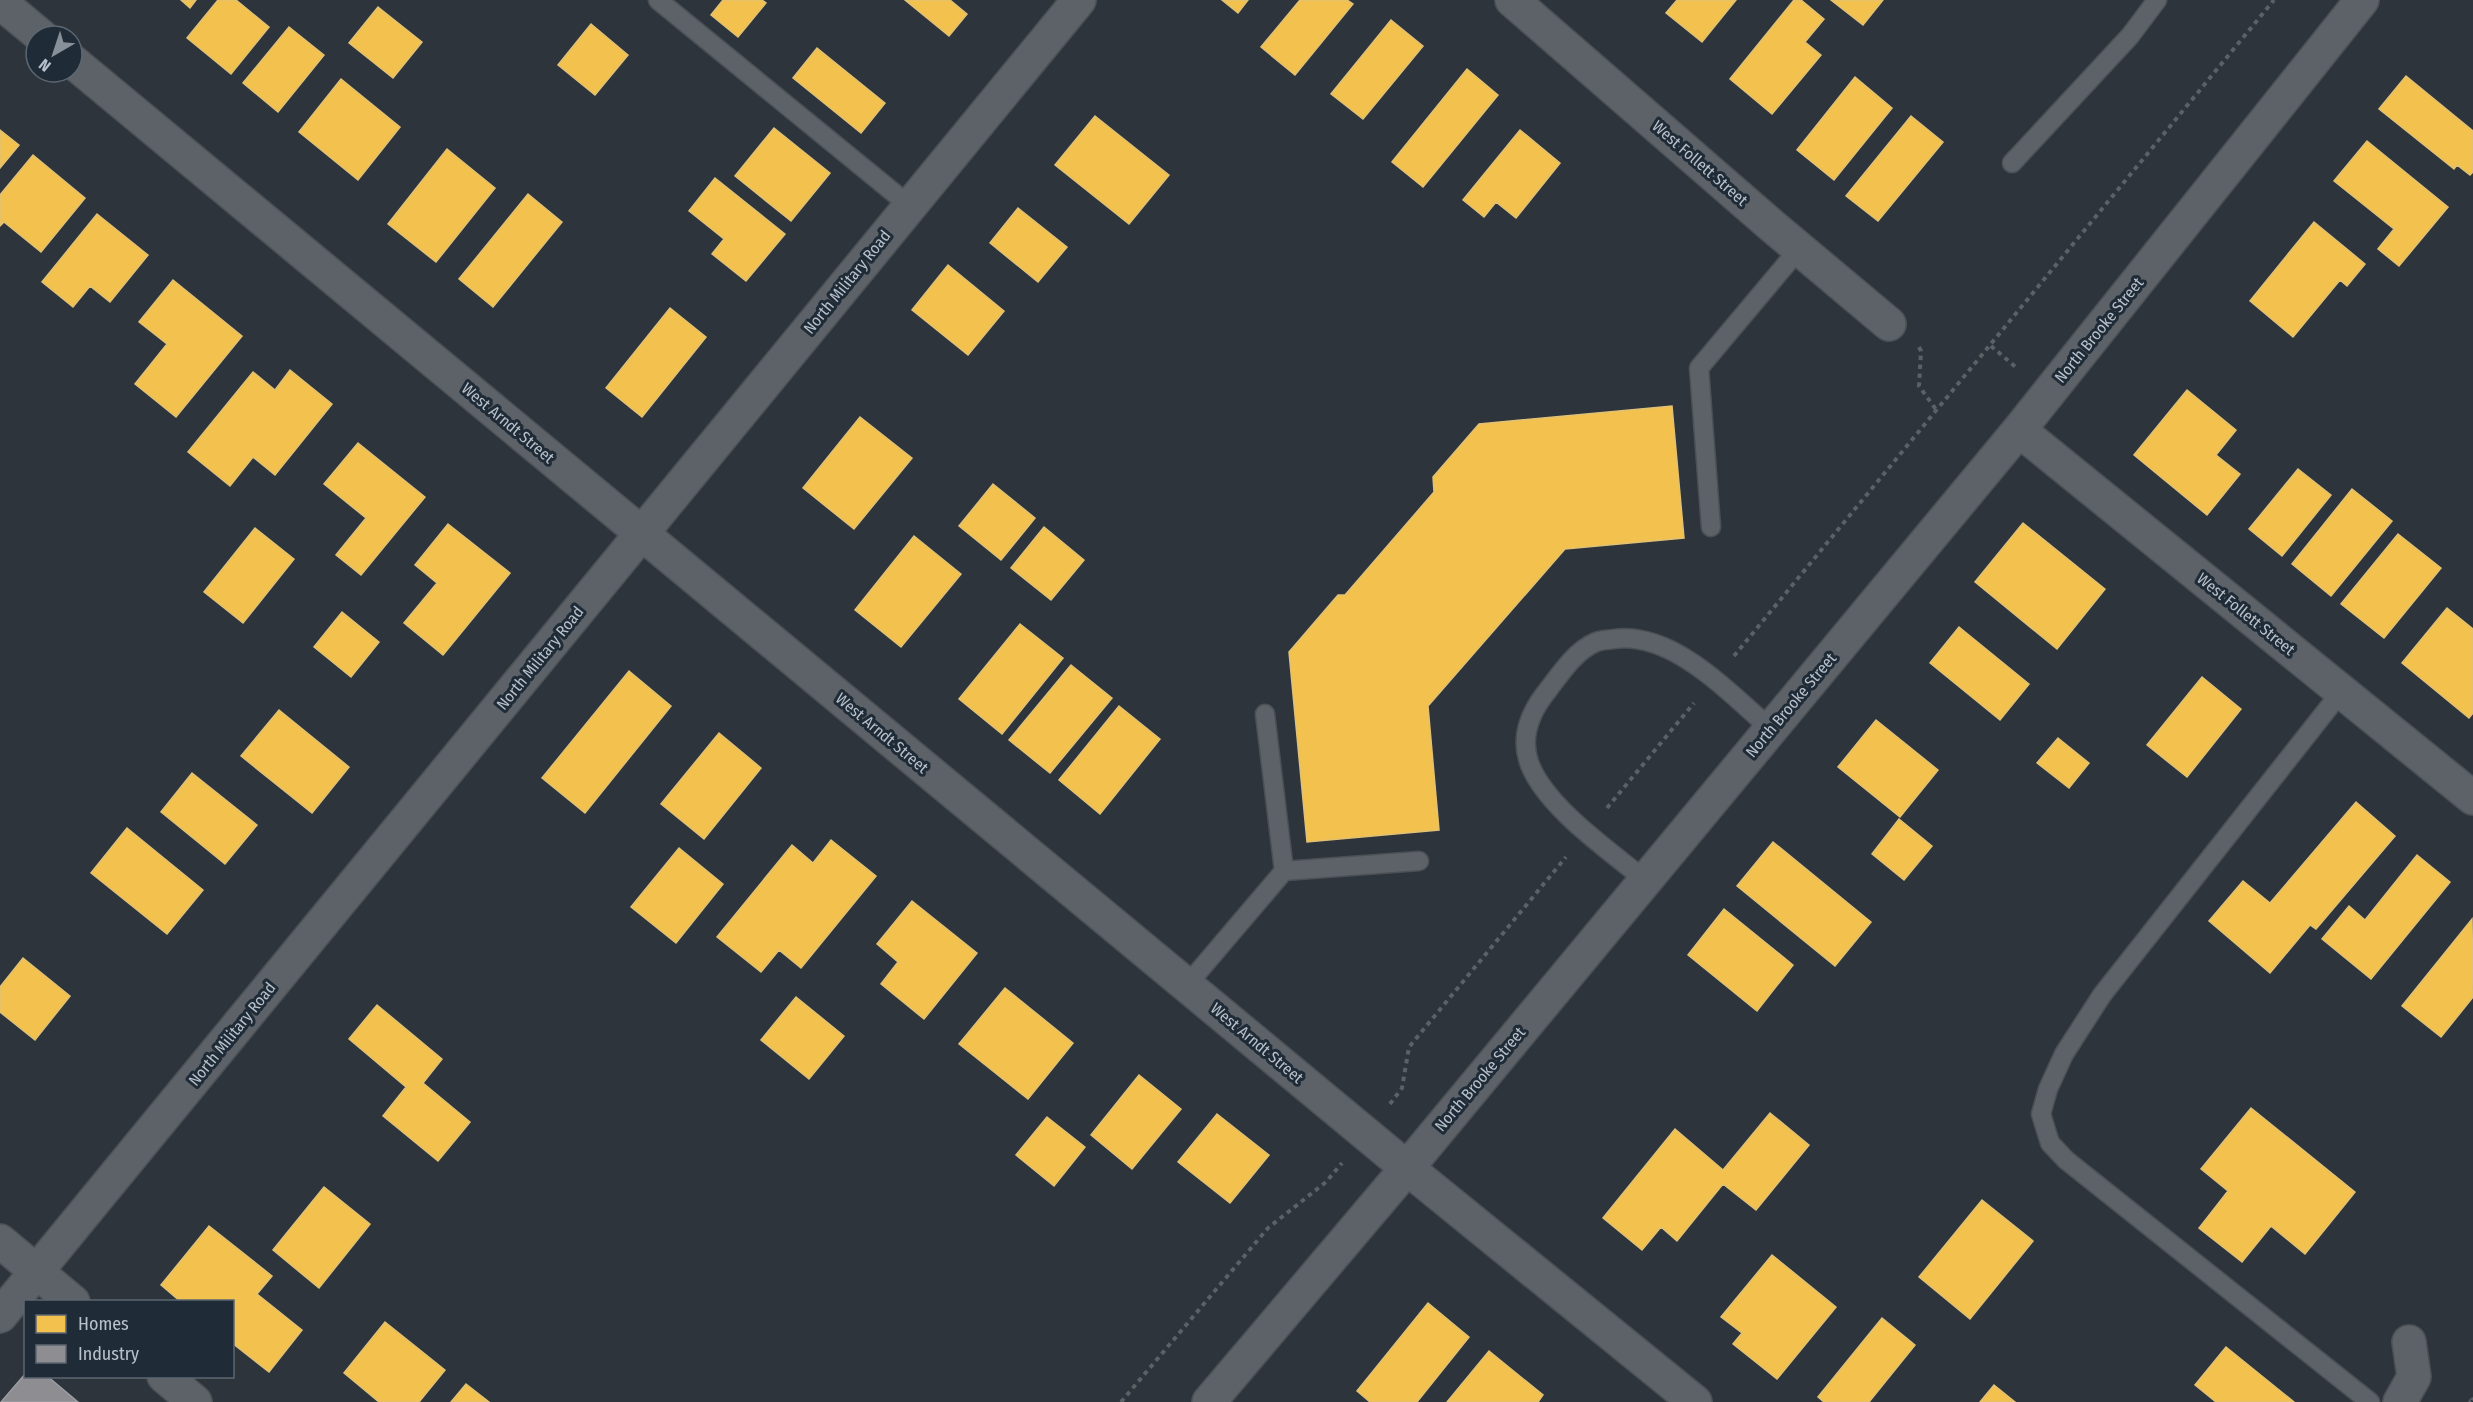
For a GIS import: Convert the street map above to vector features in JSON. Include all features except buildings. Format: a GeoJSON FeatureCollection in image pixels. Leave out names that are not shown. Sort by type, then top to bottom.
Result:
{"type":"FeatureCollection","features":[{"type":"Feature","properties":{"kind":"street","name":"North Military Road"},"geometry":{"type":"LineString","coordinates":[[0,1316],[1079,0]]}},
{"type":"Feature","properties":{"kind":"street","name":"West Follett Street"},"geometry":{"type":"LineString","coordinates":[[1512,0],[1889,324]]}},
{"type":"Feature","properties":{"kind":"street","name":"North Brooke Street"},"geometry":{"type":"LineString","coordinates":[[1209,1402],[1407,1168],[2019,430],[2362,0]]}},
{"type":"Feature","properties":{"kind":"street"},"geometry":{"type":"LineString","coordinates":[[0,2],[27,24]]}},
{"type":"Feature","properties":{"kind":"street","name":"West Arndt Street"},"geometry":{"type":"LineString","coordinates":[[84,71],[1407,1168],[1695,1402]]}},
{"type":"Feature","properties":{"kind":"street","name":"West Follett Street"},"geometry":{"type":"LineString","coordinates":[[2019,430],[2473,798]]}},
{"type":"Feature","properties":{"kind":"street"},"geometry":{"type":"LineString","coordinates":[[0,1241],[71,1300]]}},
{"type":"Feature","properties":{"kind":"street"},"geometry":{"type":"LineString","coordinates":[[2400,1402],[2414,1377],[2409,1342]]}},
{"type":"Feature","properties":{"kind":"street"},"geometry":{"type":"LineString","coordinates":[[165,1378],[195,1402]]}},
{"type":"Feature","properties":{"kind":"lane"},"geometry":{"type":"LineString","coordinates":[[658,0],[910,206]]}},
{"type":"Feature","properties":{"kind":"lane"},"geometry":{"type":"LineString","coordinates":[[2012,163],[2130,36],[2157,0]]}},
{"type":"Feature","properties":{"kind":"lane"},"geometry":{"type":"LineString","coordinates":[[1711,527],[1699,368],[1799,249]]}},
{"type":"Feature","properties":{"kind":"lane"},"geometry":{"type":"LineString","coordinates":[[1646,880],[1587,832],[1545,792],[1530,764],[1525,735],[1535,706],[1572,659],[1596,642],[1628,637],[1652,641],[1682,656],[1771,729]]}},
{"type":"Feature","properties":{"kind":"lane"},"geometry":{"type":"LineString","coordinates":[[2341,692],[2102,994],[2064,1054],[2048,1089],[2041,1114],[2050,1143],[2066,1160],[2370,1402]]}},
{"type":"Feature","properties":{"kind":"lane"},"geometry":{"type":"LineString","coordinates":[[1265,714],[1284,871]]}},
{"type":"Feature","properties":{"kind":"lane"},"geometry":{"type":"LineString","coordinates":[[1187,985],[1284,871],[1419,861]]}},
{"type":"Feature","properties":{"kind":"path"},"geometry":{"type":"LineString","coordinates":[[1889,324],[1911,335],[1921,351],[1919,386],[1937,411]]}}]}
